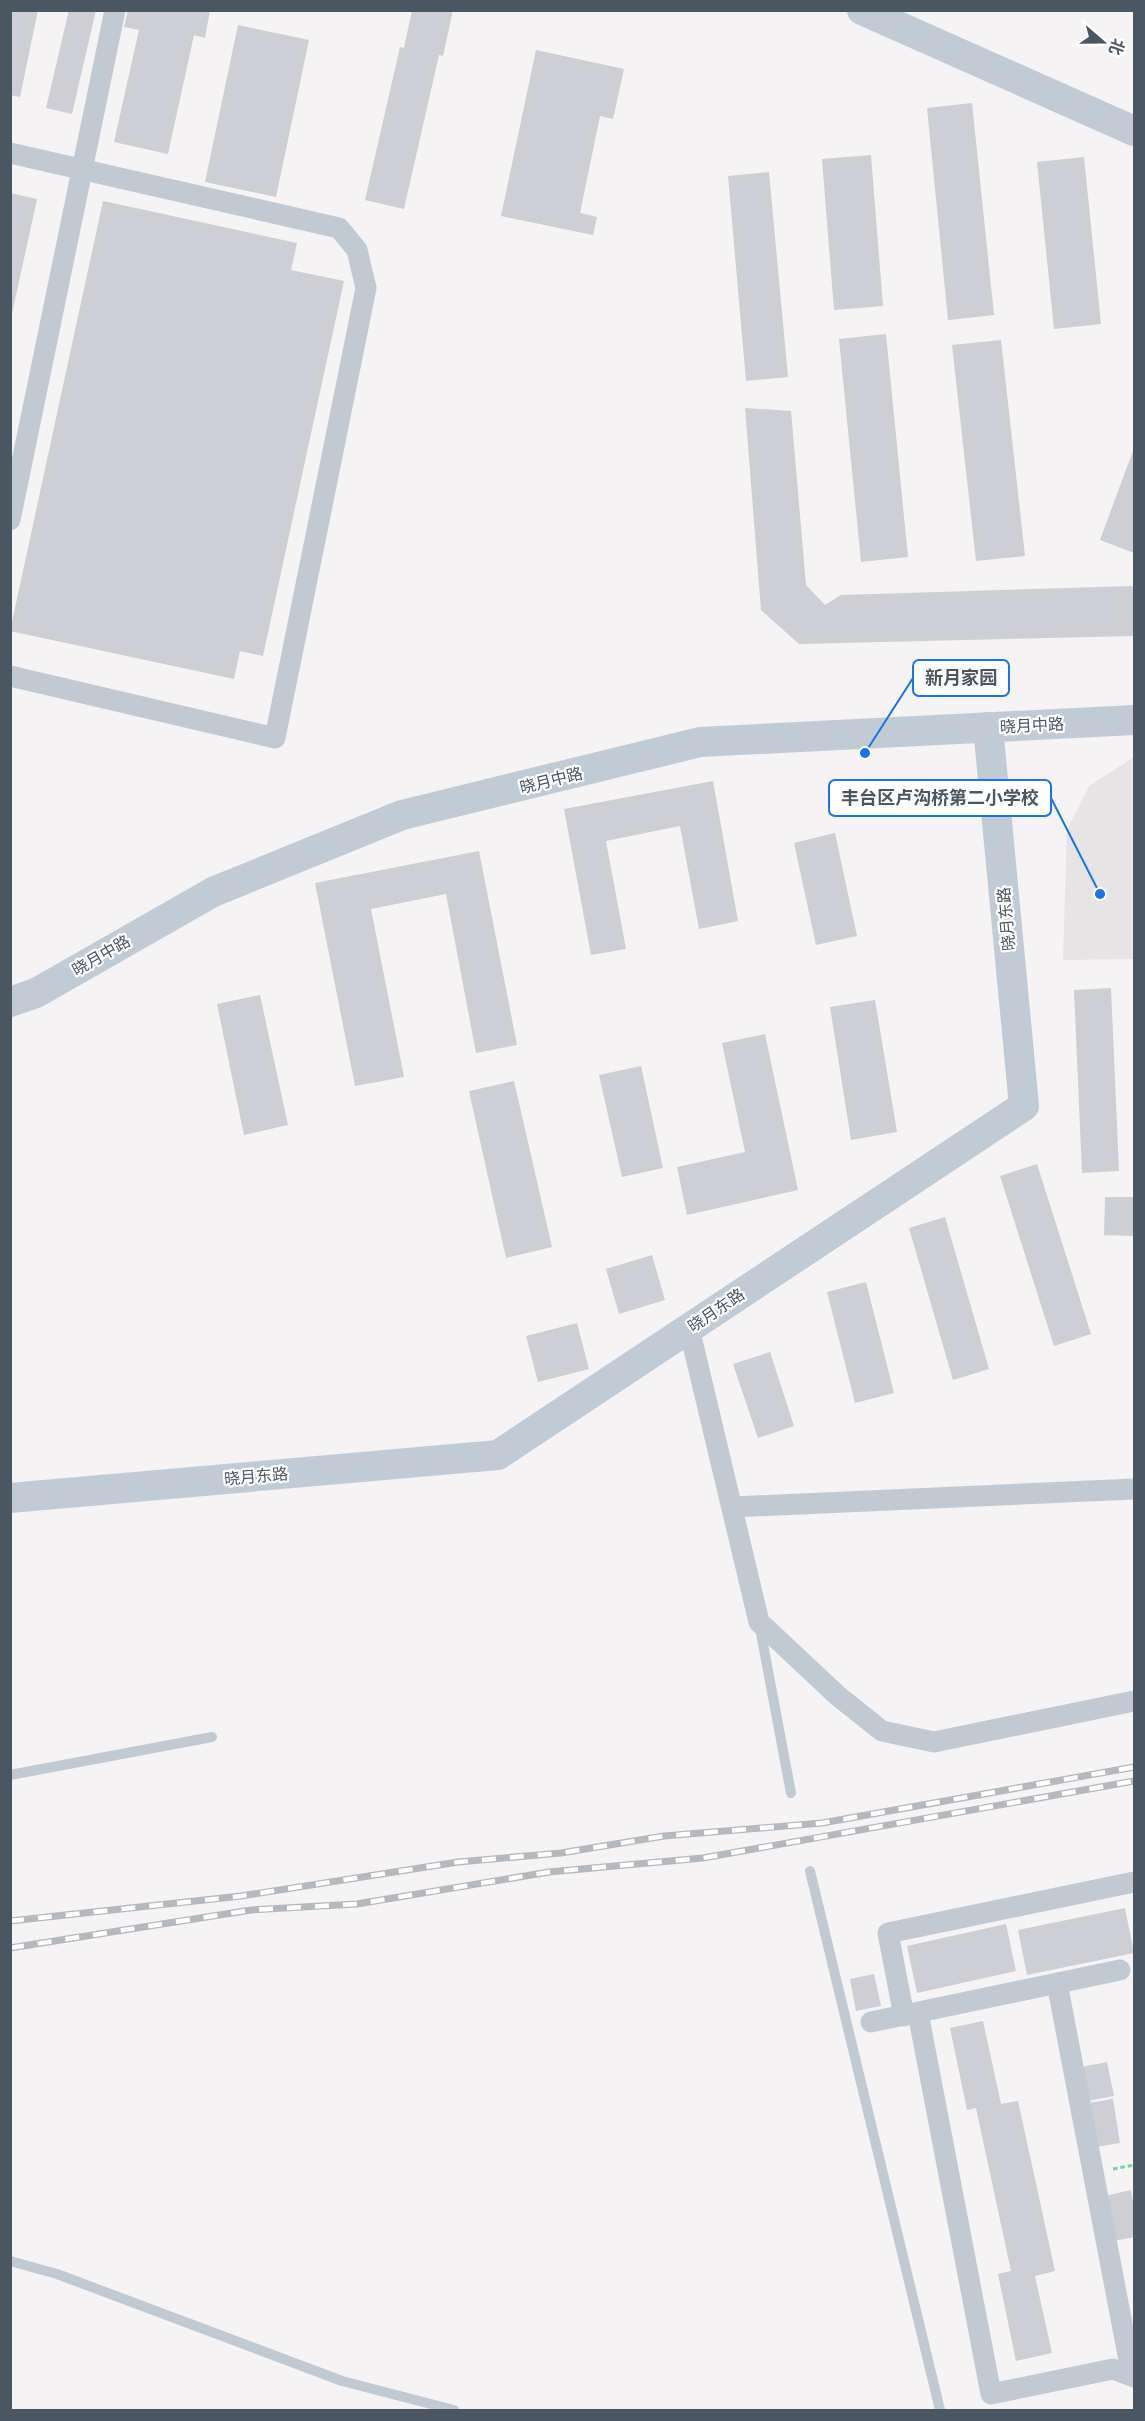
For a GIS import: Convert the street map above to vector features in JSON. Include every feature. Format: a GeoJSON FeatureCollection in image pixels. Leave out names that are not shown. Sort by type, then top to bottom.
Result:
{"type":"FeatureCollection","features":[{"type":"Feature","properties":{"kind":"street"},"geometry":{"type":"LineString","coordinates":[[10,520],[115,10]]}},
{"type":"Feature","properties":{"kind":"street"},"geometry":{"type":"LineString","coordinates":[[862,10],[1134,131]]}},
{"type":"Feature","properties":{"kind":"street"},"geometry":{"type":"LineString","coordinates":[[10,153],[339,228],[357,250],[366,288],[275,738],[10,676]]}},
{"type":"Feature","properties":{"kind":"street","name":"晓月中路"},"geometry":{"type":"LineString","coordinates":[[10,1002],[36,993],[213,892],[402,815],[700,742],[1134,720]]}},
{"type":"Feature","properties":{"kind":"street","name":"晓月东路"},"geometry":{"type":"LineString","coordinates":[[10,1498],[498,1455],[1024,1106],[988,728]]}},
{"type":"Feature","properties":{"kind":"street"},"geometry":{"type":"LineString","coordinates":[[689,1328],[759,1622],[838,1696],[882,1731],[934,1742],[1134,1701]]}},
{"type":"Feature","properties":{"kind":"street"},"geometry":{"type":"LineString","coordinates":[[732,1507],[1134,1489]]}},
{"type":"Feature","properties":{"kind":"street"},"geometry":{"type":"LineString","coordinates":[[1057,1983],[1133,2370],[1113,2369],[991,2394],[911,2014],[888,1933],[1134,1882]]}},
{"type":"Feature","properties":{"kind":"street"},"geometry":{"type":"LineString","coordinates":[[871,2022],[1120,1970]]}},
{"type":"Feature","properties":{"kind":"lane"},"geometry":{"type":"LineString","coordinates":[[759,1622],[791,1793]]}},
{"type":"Feature","properties":{"kind":"lane"},"geometry":{"type":"LineString","coordinates":[[10,1775],[212,1737]]}},
{"type":"Feature","properties":{"kind":"lane"},"geometry":{"type":"LineString","coordinates":[[810,1871],[940,2410]]}},
{"type":"Feature","properties":{"kind":"lane"},"geometry":{"type":"LineString","coordinates":[[10,2261],[57,2274],[342,2380],[454,2410]]}},
{"type":"Feature","properties":{"kind":"shaded area"},"geometry":{"type":"Polygon","coordinates":[[[1134,757],[1134,959],[1063,960],[1067,830],[1089,786],[1134,757]]]}},
{"type":"Feature","properties":{"kind":"building"},"geometry":{"type":"Polygon","coordinates":[[[10,10],[38,10],[20,97],[10,95],[10,10]]]}},
{"type":"Feature","properties":{"kind":"building"},"geometry":{"type":"Polygon","coordinates":[[[69,10],[96,10],[72,114],[46,108],[69,10]]]}},
{"type":"Feature","properties":{"kind":"building"},"geometry":{"type":"Polygon","coordinates":[[[128,10],[210,10],[205,38],[194,35],[168,154],[114,142],[139,30],[124,27],[128,10]]]}},
{"type":"Feature","properties":{"kind":"building"},"geometry":{"type":"Polygon","coordinates":[[[412,10],[453,10],[443,56],[439,55],[404,209],[365,200],[400,47],[404,48],[412,10]]]}},
{"type":"Feature","properties":{"kind":"building"},"geometry":{"type":"Polygon","coordinates":[[[238,25],[309,40],[276,197],[205,182],[238,25]]]}},
{"type":"Feature","properties":{"kind":"building"},"geometry":{"type":"Polygon","coordinates":[[[536,50],[624,69],[613,119],[600,116],[580,213],[597,217],[593,235],[501,216],[536,50]]]}},
{"type":"Feature","properties":{"kind":"building"},"geometry":{"type":"Polygon","coordinates":[[[972,103],[994,315],[948,320],[927,108],[972,103]]]}},
{"type":"Feature","properties":{"kind":"building"},"geometry":{"type":"Polygon","coordinates":[[[871,155],[883,306],[834,310],[822,159],[871,155]]]}},
{"type":"Feature","properties":{"kind":"building"},"geometry":{"type":"Polygon","coordinates":[[[1084,157],[1101,324],[1054,329],[1037,162],[1084,157]]]}},
{"type":"Feature","properties":{"kind":"building"},"geometry":{"type":"Polygon","coordinates":[[[769,172],[788,377],[746,381],[728,176],[769,172]]]}},
{"type":"Feature","properties":{"kind":"building"},"geometry":{"type":"Polygon","coordinates":[[[10,193],[37,199],[11,318],[10,318],[10,193]]]}},
{"type":"Feature","properties":{"kind":"building"},"geometry":{"type":"Polygon","coordinates":[[[103,201],[297,243],[291,270],[344,281],[263,656],[240,651],[234,679],[10,631],[103,201]]]}},
{"type":"Feature","properties":{"kind":"building"},"geometry":{"type":"Polygon","coordinates":[[[886,334],[908,557],[861,562],[839,339],[886,334]]]}},
{"type":"Feature","properties":{"kind":"building"},"geometry":{"type":"Polygon","coordinates":[[[1001,340],[1025,556],[976,561],[952,345],[1001,340]]]}},
{"type":"Feature","properties":{"kind":"building"},"geometry":{"type":"Polygon","coordinates":[[[745,408],[791,411],[806,585],[825,605],[841,595],[1134,586],[1134,636],[799,644],[761,610],[745,408]]]}},
{"type":"Feature","properties":{"kind":"building"},"geometry":{"type":"Polygon","coordinates":[[[1134,448],[1134,553],[1100,540],[1134,448]]]}},
{"type":"Feature","properties":{"kind":"building"},"geometry":{"type":"Polygon","coordinates":[[[713,781],[738,921],[699,929],[680,826],[606,841],[626,949],[591,955],[564,809],[713,781]]]}},
{"type":"Feature","properties":{"kind":"building"},"geometry":{"type":"Polygon","coordinates":[[[835,833],[857,936],[816,945],[794,843],[835,833]]]}},
{"type":"Feature","properties":{"kind":"building"},"geometry":{"type":"Polygon","coordinates":[[[479,851],[517,1045],[476,1053],[446,894],[371,909],[404,1077],[355,1086],[315,883],[479,851]]]}},
{"type":"Feature","properties":{"kind":"building"},"geometry":{"type":"Polygon","coordinates":[[[1111,988],[1119,1171],[1082,1173],[1074,990],[1111,988]]]}},
{"type":"Feature","properties":{"kind":"building"},"geometry":{"type":"Polygon","coordinates":[[[260,995],[288,1125],[244,1135],[217,1004],[260,995]]]}},
{"type":"Feature","properties":{"kind":"building"},"geometry":{"type":"Polygon","coordinates":[[[875,1000],[897,1132],[851,1140],[830,1007],[875,1000]]]}},
{"type":"Feature","properties":{"kind":"building"},"geometry":{"type":"Polygon","coordinates":[[[765,1034],[798,1190],[687,1215],[677,1167],[745,1152],[722,1043],[765,1034]]]}},
{"type":"Feature","properties":{"kind":"building"},"geometry":{"type":"Polygon","coordinates":[[[641,1066],[663,1168],[622,1177],[599,1075],[641,1066]]]}},
{"type":"Feature","properties":{"kind":"building"},"geometry":{"type":"Polygon","coordinates":[[[514,1081],[552,1247],[506,1258],[469,1091],[514,1081]]]}},
{"type":"Feature","properties":{"kind":"building"},"geometry":{"type":"Polygon","coordinates":[[[1037,1164],[1091,1334],[1054,1346],[1000,1176],[1037,1164]]]}},
{"type":"Feature","properties":{"kind":"building"},"geometry":{"type":"Polygon","coordinates":[[[1105,1197],[1134,1197],[1134,1236],[1104,1235],[1105,1197]]]}},
{"type":"Feature","properties":{"kind":"building"},"geometry":{"type":"Polygon","coordinates":[[[945,1217],[989,1369],[953,1380],[909,1228],[945,1217]]]}},
{"type":"Feature","properties":{"kind":"building"},"geometry":{"type":"Polygon","coordinates":[[[652,1255],[665,1300],[619,1314],[606,1269],[652,1255]]]}},
{"type":"Feature","properties":{"kind":"building"},"geometry":{"type":"Polygon","coordinates":[[[866,1282],[894,1393],[855,1403],[827,1292],[866,1282]]]}},
{"type":"Feature","properties":{"kind":"building"},"geometry":{"type":"Polygon","coordinates":[[[577,1323],[589,1369],[538,1382],[526,1336],[577,1323]]]}},
{"type":"Feature","properties":{"kind":"building"},"geometry":{"type":"Polygon","coordinates":[[[770,1352],[794,1426],[758,1438],[733,1364],[770,1352]]]}},
{"type":"Feature","properties":{"kind":"building"},"geometry":{"type":"Polygon","coordinates":[[[1125,1908],[1134,1953],[1027,1975],[1018,1930],[1125,1908]]]}},
{"type":"Feature","properties":{"kind":"building"},"geometry":{"type":"Polygon","coordinates":[[[1006,1924],[1016,1971],[917,1993],[907,1946],[1006,1924]]]}},
{"type":"Feature","properties":{"kind":"building"},"geometry":{"type":"Polygon","coordinates":[[[874,1974],[881,2006],[856,2011],[850,1979],[874,1974]]]}},
{"type":"Feature","properties":{"kind":"building"},"geometry":{"type":"Polygon","coordinates":[[[983,2021],[1001,2104],[1018,2101],[1055,2271],[1035,2276],[1052,2353],[1016,2361],[998,2274],[1011,2271],[976,2108],[967,2110],[950,2028],[983,2021]]]}},
{"type":"Feature","properties":{"kind":"building"},"geometry":{"type":"Polygon","coordinates":[[[1107,2062],[1114,2096],[1082,2102],[1076,2068],[1107,2062]]]}},
{"type":"Feature","properties":{"kind":"building"},"geometry":{"type":"Polygon","coordinates":[[[1113,2099],[1120,2143],[1090,2148],[1083,2104],[1113,2099]]]}},
{"type":"Feature","properties":{"kind":"building"},"geometry":{"type":"Polygon","coordinates":[[[1131,2190],[1134,2208],[1134,2237],[1109,2242],[1100,2197],[1131,2190]]]}},
{"type":"Feature","properties":{"kind":"railway"},"geometry":{"type":"LineString","coordinates":[[10,1921],[241,1896],[458,1862],[561,1853],[664,1836],[822,1823],[1134,1767]]}},
{"type":"Feature","properties":{"kind":"railway"},"geometry":{"type":"LineString","coordinates":[[10,1948],[251,1910],[357,1904],[549,1872],[703,1858],[1134,1781]]}},
{"type":"Feature","properties":{"kind":"place","name":"新月家园"},"geometry":{"type":"Point","coordinates":[865,753]}},
{"type":"Feature","properties":{"kind":"place","name":"丰台区卢沟桥第二小学校"},"geometry":{"type":"Point","coordinates":[1100,894]}}]}
